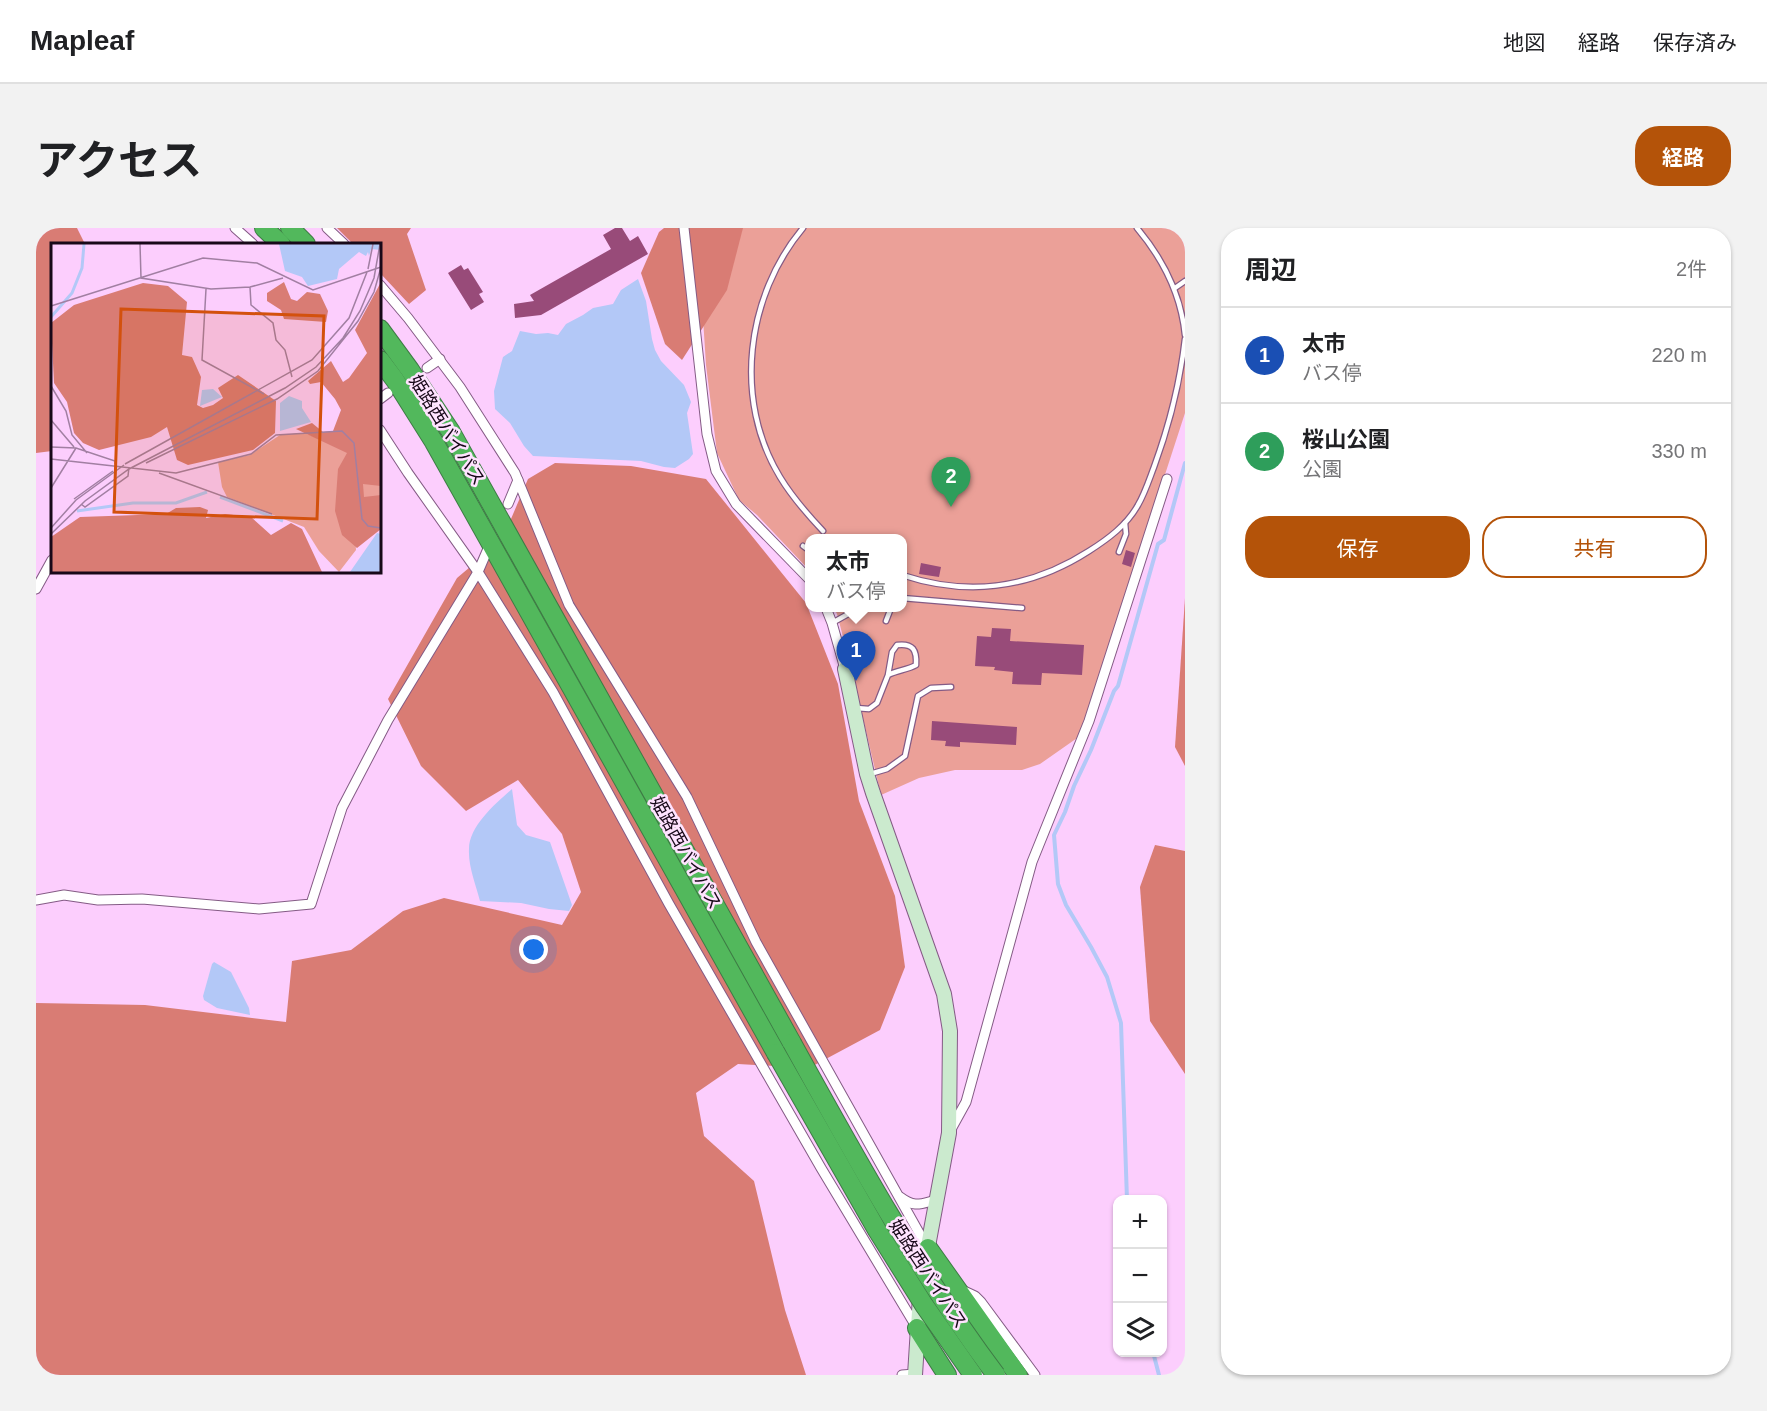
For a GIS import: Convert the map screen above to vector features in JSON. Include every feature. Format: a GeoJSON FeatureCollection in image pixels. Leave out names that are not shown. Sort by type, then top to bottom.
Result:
{"type":"FeatureCollection","features":[{"type":"Feature","properties":{"kind":"highway"},"geometry":{"type":"LineString","coordinates":[[264,228],[280,243]]}},
{"type":"Feature","properties":{"kind":"highway"},"geometry":{"type":"LineString","coordinates":[[290,228],[305,243]]}},
{"type":"Feature","properties":{"kind":"highway","name":"姫路西バイパス"},"geometry":{"type":"LineString","coordinates":[[381,330],[451,432],[784,1048],[877,1230],[924,1305],[973,1375]]}},
{"type":"Feature","properties":{"kind":"highway","name":"姫路西バイパス"},"geometry":{"type":"LineString","coordinates":[[381,361],[434,441],[784,1048],[940,1296],[996,1375]]}},
{"type":"Feature","properties":{"kind":"highway"},"geometry":{"type":"LineString","coordinates":[[928,1248],[1018,1375]]}},
{"type":"Feature","properties":{"kind":"highway"},"geometry":{"type":"LineString","coordinates":[[917,1328],[947,1375]]}},
{"type":"Feature","properties":{"kind":"street"},"geometry":{"type":"LineString","coordinates":[[235,228],[252,243]]}},
{"type":"Feature","properties":{"kind":"street"},"geometry":{"type":"LineString","coordinates":[[327,228],[343,243]]}},
{"type":"Feature","properties":{"kind":"street"},"geometry":{"type":"LineString","coordinates":[[684,228],[707,434],[716,471],[736,504],[805,575]]}},
{"type":"Feature","properties":{"kind":"street"},"geometry":{"type":"LineString","coordinates":[[381,286],[460,387],[518,480],[569,605],[687,796],[756,942],[928,1248]]}},
{"type":"Feature","properties":{"kind":"street"},"geometry":{"type":"LineString","coordinates":[[427,368],[440,359]]}},
{"type":"Feature","properties":{"kind":"street"},"geometry":{"type":"LineString","coordinates":[[381,432],[408,474],[478,572],[553,692],[687,935],[821,1168],[917,1328]]}},
{"type":"Feature","properties":{"kind":"street"},"geometry":{"type":"LineString","coordinates":[[949,1134],[966,1102],[1032,862],[1089,721],[1167,478]]}},
{"type":"Feature","properties":{"kind":"street"},"geometry":{"type":"LineString","coordinates":[[508,504],[518,480]]}},
{"type":"Feature","properties":{"kind":"street"},"geometry":{"type":"LineString","coordinates":[[36,900],[64,895],[98,900],[142,900],[258,909],[311,904],[342,808],[388,720],[478,572],[487,551]]}},
{"type":"Feature","properties":{"kind":"street"},"geometry":{"type":"LineString","coordinates":[[36,589],[51,562]]}},
{"type":"Feature","properties":{"kind":"street"},"geometry":{"type":"LineString","coordinates":[[828,612],[845,669],[867,774],[944,994],[950,1031],[949,1134],[919,1299],[915,1375],[902,1375]]}},
{"type":"Feature","properties":{"kind":"street"},"geometry":{"type":"LineString","coordinates":[[898,1196],[914,1205],[936,1200]]}},
{"type":"Feature","properties":{"kind":"street"},"geometry":{"type":"LineString","coordinates":[[889,1281],[906,1282],[922,1278]]}},
{"type":"Feature","properties":{"kind":"street"},"geometry":{"type":"LineString","coordinates":[[919,1299],[944,1286],[960,1294],[967,1291],[981,1302],[1035,1375]]}},
{"type":"Feature","properties":{"kind":"lane"},"geometry":{"type":"LineString","coordinates":[[803,228],[782,255],[762,300],[753,338],[751,363],[753,395],[764,444],[778,475],[792,497],[823,531]]}},
{"type":"Feature","properties":{"kind":"lane"},"geometry":{"type":"LineString","coordinates":[[907,576],[927,584],[946,586],[999,586],[1023,582],[1077,559],[1105,542],[1125,523],[1138,506],[1158,453],[1178,384],[1185,337],[1183,316],[1175,288],[1160,260],[1137,228]]}},
{"type":"Feature","properties":{"kind":"lane"},"geometry":{"type":"LineString","coordinates":[[1175,288],[1185,281]]}},
{"type":"Feature","properties":{"kind":"lane"},"geometry":{"type":"LineString","coordinates":[[1119,552],[1126,534],[1125,523]]}},
{"type":"Feature","properties":{"kind":"lane"},"geometry":{"type":"LineString","coordinates":[[907,598],[1022,608]]}},
{"type":"Feature","properties":{"kind":"lane"},"geometry":{"type":"LineString","coordinates":[[832,623],[853,612]]}},
{"type":"Feature","properties":{"kind":"lane"},"geometry":{"type":"LineString","coordinates":[[886,621],[889,612]]}},
{"type":"Feature","properties":{"kind":"lane"},"geometry":{"type":"LineString","coordinates":[[854,708],[869,709],[878,703],[888,675],[892,652],[897,645],[914,649],[917,654],[916,665],[888,675]]}},
{"type":"Feature","properties":{"kind":"lane"},"geometry":{"type":"LineString","coordinates":[[867,774],[887,769],[905,756],[918,696],[931,688],[951,687]]}},
{"type":"Feature","properties":{"kind":"shaded area"},"geometry":{"type":"Polygon","coordinates":[[[36,228],[77,228],[84,243],[51,243],[51,451],[36,453],[36,228]]]}},
{"type":"Feature","properties":{"kind":"shaded area"},"geometry":{"type":"Polygon","coordinates":[[[337,228],[411,228],[407,234],[426,290],[409,304],[381,274],[381,243],[352,243],[337,228]]]}},
{"type":"Feature","properties":{"kind":"shaded area"},"geometry":{"type":"Polygon","coordinates":[[[664,228],[743,228],[727,290],[682,360],[665,344],[641,273],[659,232],[664,228]]]}},
{"type":"Feature","properties":{"kind":"shaded area"},"geometry":{"type":"Polygon","coordinates":[[[735,228],[1185,228],[1185,413],[1080,736],[1040,764],[1022,770],[955,770],[919,778],[881,795],[836,612],[907,612],[907,534],[805,534],[805,566],[757,515],[739,500],[717,453],[706,365],[703,318],[735,228]]]}},
{"type":"Feature","properties":{"kind":"shaded area"},"geometry":{"type":"Polygon","coordinates":[[[555,463],[631,466],[706,479],[805,602],[805,612],[810,612],[838,684],[859,801],[895,896],[905,967],[880,1030],[809,1068],[738,1064],[696,1093],[704,1136],[754,1181],[785,1310],[806,1375],[36,1375],[36,1003],[145,1005],[286,1022],[292,961],[351,950],[403,911],[444,898],[562,925],[581,892],[562,834],[518,780],[466,811],[421,766],[388,699],[457,578],[502,540],[528,479],[555,463]]]}},
{"type":"Feature","properties":{"kind":"shaded area"},"geometry":{"type":"Polygon","coordinates":[[[1185,598],[1185,766],[1175,747],[1185,598]]]}},
{"type":"Feature","properties":{"kind":"shaded area"},"geometry":{"type":"Polygon","coordinates":[[[1155,845],[1185,851],[1185,1074],[1150,1021],[1140,887],[1155,845]]]}},
{"type":"Feature","properties":{"kind":"water"},"geometry":{"type":"Polygon","coordinates":[[[638,279],[646,301],[655,350],[661,361],[684,385],[691,402],[687,413],[693,454],[675,468],[641,461],[533,456],[510,423],[495,409],[494,391],[503,357],[512,351],[520,331],[558,335],[566,324],[593,308],[613,304],[621,290],[638,279]]]}},
{"type":"Feature","properties":{"kind":"water"},"geometry":{"type":"Polygon","coordinates":[[[512,789],[517,825],[526,835],[550,842],[572,905],[569,911],[521,903],[480,901],[470,862],[470,840],[478,824],[512,789]]]}},
{"type":"Feature","properties":{"kind":"water"},"geometry":{"type":"Polygon","coordinates":[[[214,962],[231,972],[249,1008],[250,1015],[217,1008],[204,1000],[203,996],[214,962]]]}},
{"type":"Feature","properties":{"kind":"building"},"geometry":{"type":"Polygon","coordinates":[[[615,228],[622,228],[630,241],[638,236],[648,254],[541,315],[515,318],[514,304],[534,301],[530,295],[611,249],[603,235],[615,228]]]}},
{"type":"Feature","properties":{"kind":"building"},"geometry":{"type":"Polygon","coordinates":[[[461,265],[464,270],[468,268],[483,292],[479,294],[484,302],[471,310],[448,273],[461,265]]]}},
{"type":"Feature","properties":{"kind":"building"},"geometry":{"type":"Polygon","coordinates":[[[1126,550],[1135,553],[1131,567],[1122,564],[1126,550]]]}},
{"type":"Feature","properties":{"kind":"building"},"geometry":{"type":"Polygon","coordinates":[[[921,563],[941,567],[939,577],[919,574],[921,563]]]}},
{"type":"Feature","properties":{"kind":"building"},"geometry":{"type":"Polygon","coordinates":[[[992,628],[1011,629],[1010,641],[1084,645],[1082,675],[1042,673],[1041,685],[1012,684],[1013,672],[994,670],[995,667],[975,666],[977,636],[991,637],[992,628]]]}},
{"type":"Feature","properties":{"kind":"building"},"geometry":{"type":"Polygon","coordinates":[[[932,721],[1017,727],[1016,745],[960,742],[960,747],[945,746],[946,741],[931,740],[932,721]]]}},
{"type":"Feature","properties":{"kind":"waterway"},"geometry":{"type":"LineString","coordinates":[[1127,1195],[1121,1023],[1107,977],[1066,905],[1058,884],[1054,835],[1118,686],[1158,544],[1164,540],[1185,463]]}},
{"type":"Feature","properties":{"kind":"waterway"},"geometry":{"type":"LineString","coordinates":[[1154,1357],[1159,1375]]}},
{"type":"Feature","properties":{"kind":"place","name":"桜山公園"},"geometry":{"type":"Point","coordinates":[951,507]}},
{"type":"Feature","properties":{"kind":"place","name":"太市"},"geometry":{"type":"Point","coordinates":[856,681]}}]}
